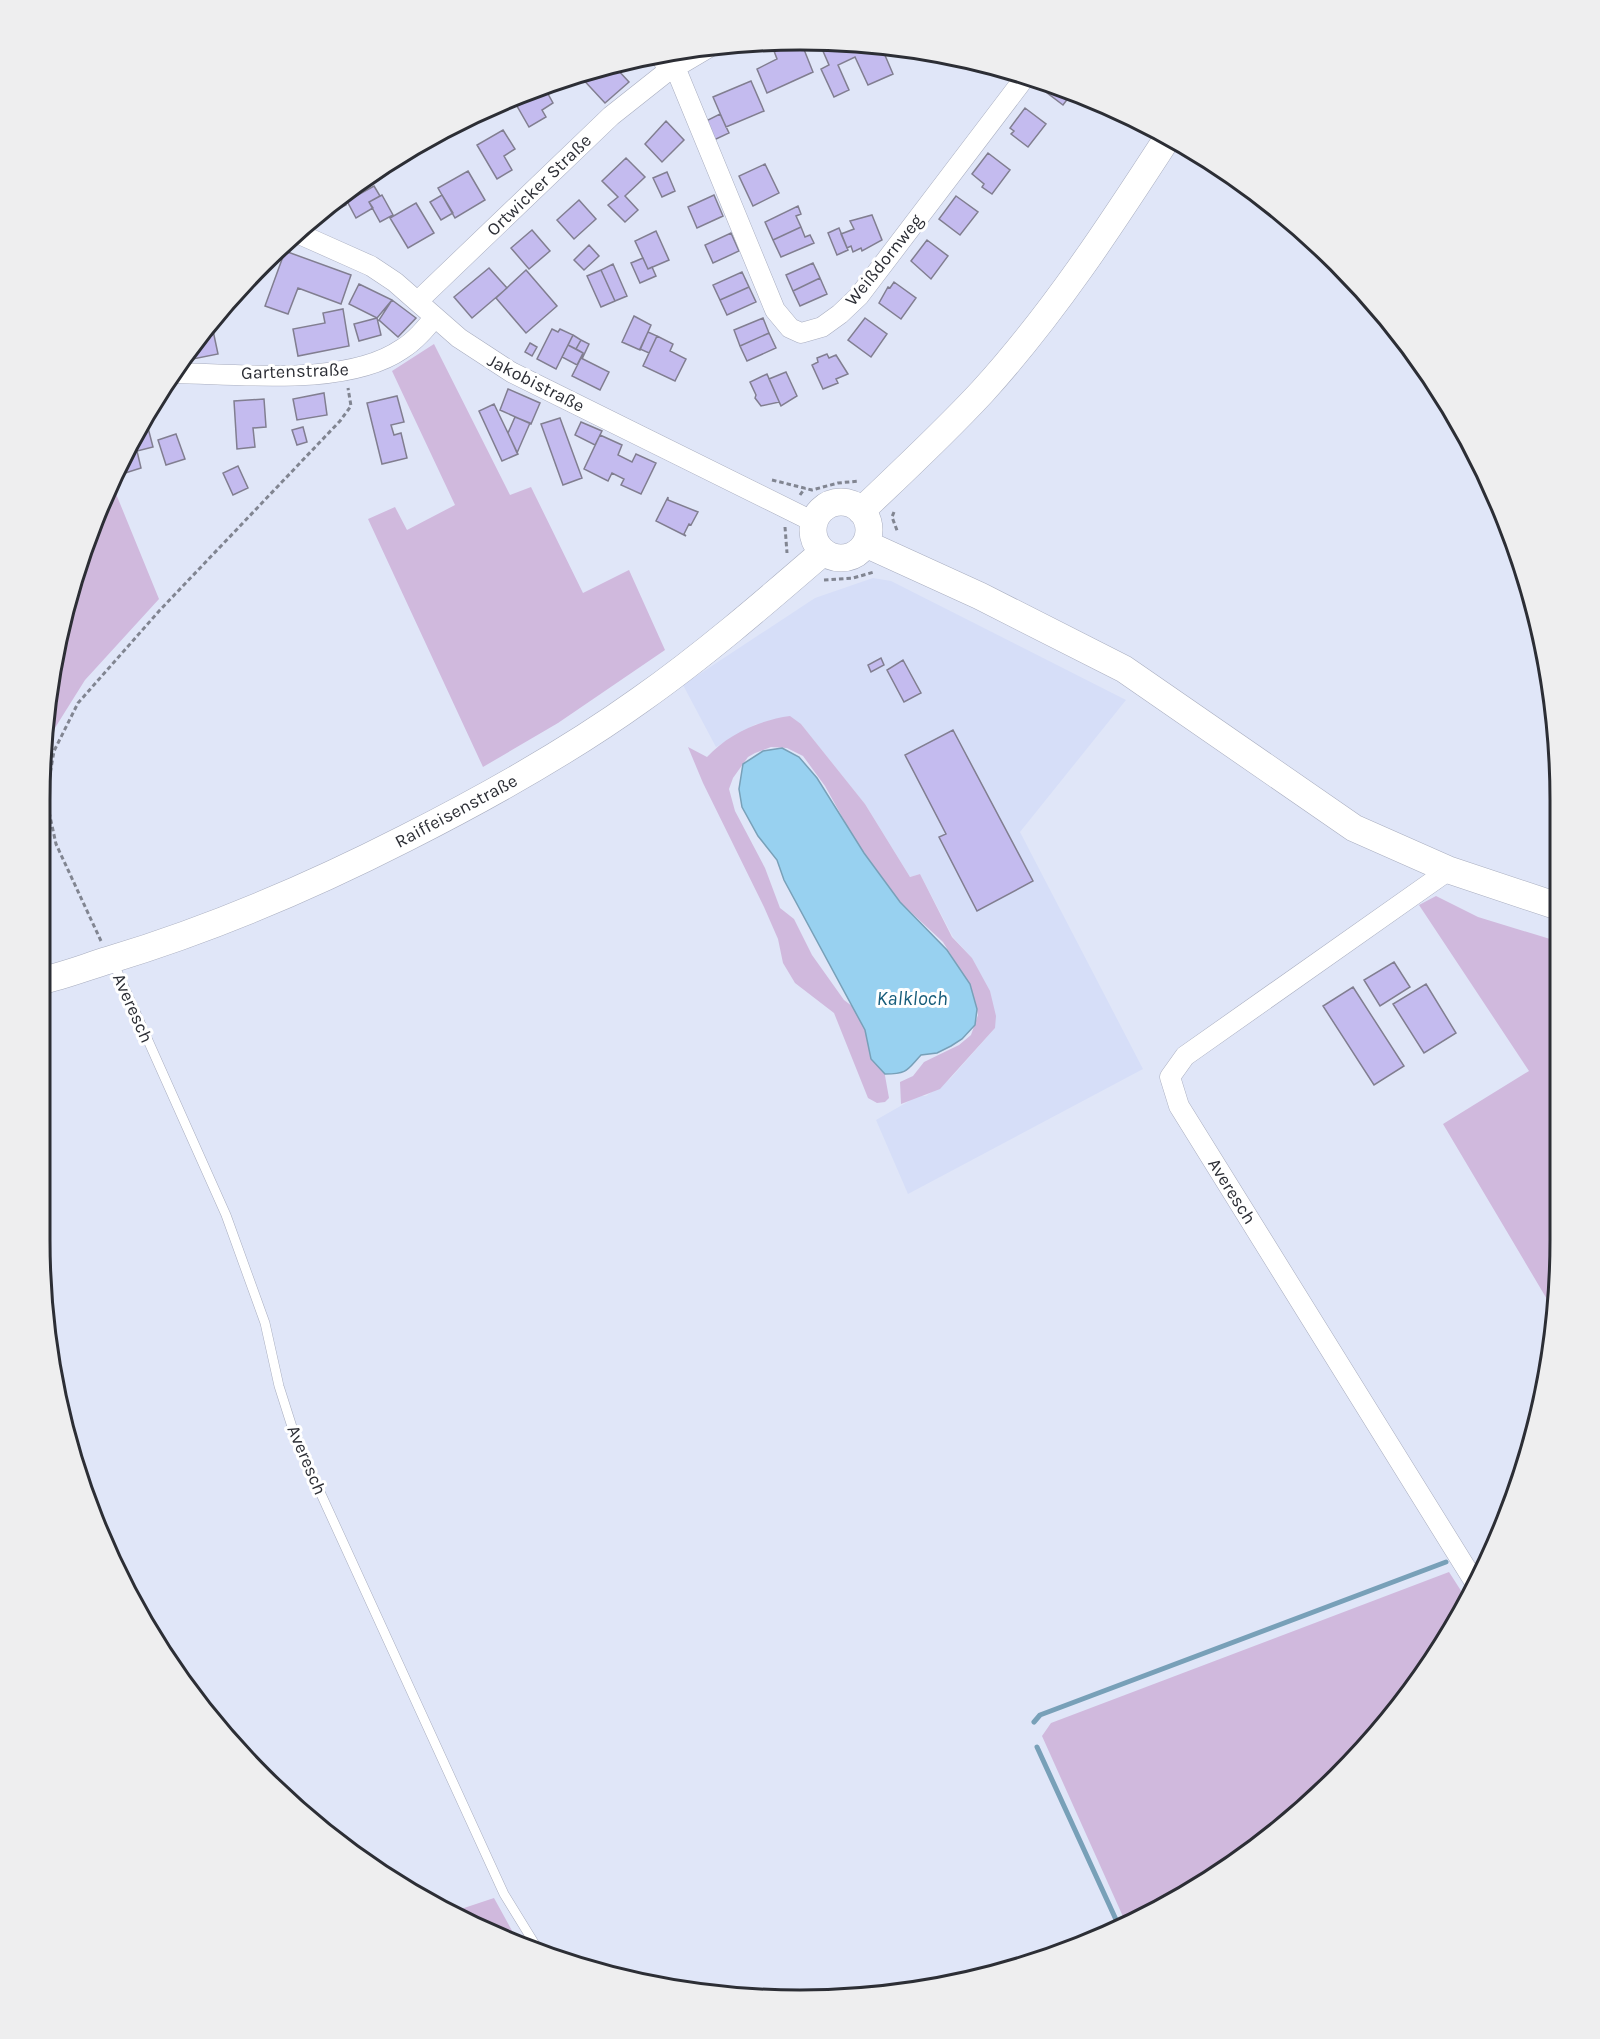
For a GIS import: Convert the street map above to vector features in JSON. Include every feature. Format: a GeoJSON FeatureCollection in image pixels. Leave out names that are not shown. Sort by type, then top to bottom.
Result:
{"type":"FeatureCollection","features":[{"type":"Feature","properties":{"kind":"street","name":"Ortwicker Straße"},"geometry":{"type":"LineString","coordinates":[[418,302],[611,116],[665,66],[679,60]]}},
{"type":"Feature","properties":{"kind":"street","name":"Weißdornweg"},"geometry":{"type":"LineString","coordinates":[[665,66],[775,310],[790,328],[801,333],[822,327],[859,296],[1021,83]]}},
{"type":"Feature","properties":{"kind":"street"},"geometry":{"type":"LineString","coordinates":[[861,511],[983,390],[1048,311],[1103,236],[1164,144]]}},
{"type":"Feature","properties":{"kind":"street","name":"Jakobistraße"},"geometry":{"type":"LineString","coordinates":[[305,236],[371,266],[418,302],[459,338],[512,372],[802,516]]}},
{"type":"Feature","properties":{"kind":"street","name":"Gartenstraße"},"geometry":{"type":"LineString","coordinates":[[183,373],[306,374],[346,371],[371,364],[401,350],[435,317]]}},
{"type":"Feature","properties":{"kind":"street"},"geometry":{"type":"LineString","coordinates":[[834,503],[852,504],[861,511],[869,526],[866,544],[854,555],[846,558],[830,556],[823,552],[802,516],[834,503]]}},
{"type":"Feature","properties":{"kind":"street"},"geometry":{"type":"LineString","coordinates":[[866,544],[980,596],[1124,669],[1354,828],[1441,876],[1550,904]]}},
{"type":"Feature","properties":{"kind":"street","name":"Raiffeisenstraße"},"geometry":{"type":"LineString","coordinates":[[50,978],[190,934],[311,885],[502,787],[576,744],[640,700],[823,552]]}},
{"type":"Feature","properties":{"kind":"street","name":"Averesch"},"geometry":{"type":"LineString","coordinates":[[1441,876],[1185,1056],[1170,1077],[1179,1106],[1471,1576]]}},
{"type":"Feature","properties":{"kind":"lane","name":"Averesch"},"geometry":{"type":"LineString","coordinates":[[111,960],[226,1215],[265,1323],[279,1386],[293,1430],[310,1470],[504,1894],[532,1939]]}},
{"type":"Feature","properties":{"kind":"path"},"geometry":{"type":"LineString","coordinates":[[51,771],[54,751],[78,703],[160,610],[340,421],[351,406],[346,371]]}},
{"type":"Feature","properties":{"kind":"path"},"geometry":{"type":"LineString","coordinates":[[769,479],[812,490],[838,483],[857,482],[870,477],[897,505],[892,517],[902,540],[886,573],[869,573],[853,578],[816,582],[800,572],[786,557],[788,547],[784,523],[802,516]]}},
{"type":"Feature","properties":{"kind":"path"},"geometry":{"type":"LineString","coordinates":[[50,816],[56,844],[111,960]]}},
{"type":"Feature","properties":{"kind":"shaded area"},"geometry":{"type":"Polygon","coordinates":[[[434,344],[510,495],[531,487],[583,593],[629,570],[665,650],[558,723],[483,767],[368,519],[395,507],[407,530],[455,505],[392,371],[434,344]]]}},
{"type":"Feature","properties":{"kind":"shaded area"},"geometry":{"type":"Polygon","coordinates":[[[116,493],[159,599],[85,680],[53,731],[64,654],[75,606],[89,559],[116,493]]]}},
{"type":"Feature","properties":{"kind":"shaded area"},"geometry":{"type":"Polygon","coordinates":[[[873,578],[891,581],[1126,700],[1020,832],[1143,1069],[908,1194],[876,1120],[918,1096],[926,1096],[950,1079],[995,1028],[972,958],[953,937],[920,874],[910,877],[865,804],[801,724],[756,724],[716,747],[683,685],[815,598],[873,578]]]}},
{"type":"Feature","properties":{"kind":"shaded area"},"geometry":{"type":"Polygon","coordinates":[[[790,716],[801,724],[865,804],[910,877],[920,874],[952,937],[972,958],[990,991],[996,1016],[995,1028],[940,1089],[901,1104],[900,1082],[913,1076],[924,1062],[959,1045],[971,1035],[978,1015],[971,987],[943,942],[900,902],[881,876],[855,840],[825,786],[803,756],[787,748],[771,747],[748,757],[733,778],[729,789],[735,811],[765,868],[780,908],[794,919],[812,955],[844,1000],[865,1016],[884,1070],[889,1098],[885,1102],[877,1103],[868,1098],[834,1013],[795,983],[783,963],[778,939],[764,907],[703,783],[688,747],[707,757],[725,741],[745,729],[790,716]]]}},
{"type":"Feature","properties":{"kind":"shaded area"},"geometry":{"type":"Polygon","coordinates":[[[1436,896],[1478,917],[1550,939],[1550,1239],[1548,1300],[1443,1124],[1529,1071],[1419,905],[1436,896]]]}},
{"type":"Feature","properties":{"kind":"shaded area"},"geometry":{"type":"Polygon","coordinates":[[[1449,1572],[1462,1592],[1424,1656],[1395,1696],[1331,1770],[1257,1834],[1217,1863],[1175,1889],[1123,1916],[1042,1736],[1051,1723],[1449,1572]]]}},
{"type":"Feature","properties":{"kind":"shaded area"},"geometry":{"type":"Polygon","coordinates":[[[494,1898],[513,1932],[468,1912],[462,1909],[494,1898]]]}},
{"type":"Feature","properties":{"kind":"water","name":"Kalkloch"},"geometry":{"type":"Polygon","coordinates":[[[782,748],[799,757],[817,778],[864,853],[900,902],[947,950],[970,984],[977,1009],[975,1025],[962,1039],[937,1053],[921,1055],[910,1068],[903,1072],[885,1074],[871,1059],[865,1030],[784,880],[777,860],[758,836],[742,807],[739,789],[743,764],[763,751],[782,748]]]}},
{"type":"Feature","properties":{"kind":"building"},"geometry":{"type":"Polygon","coordinates":[[[804,50],[813,72],[767,93],[757,69],[777,59],[774,51],[804,50]]]}},
{"type":"Feature","properties":{"kind":"building"},"geometry":{"type":"Polygon","coordinates":[[[823,50],[885,55],[893,74],[868,85],[855,57],[838,65],[849,90],[834,97],[821,69],[829,65],[823,50]]]}},
{"type":"Feature","properties":{"kind":"building"},"geometry":{"type":"Polygon","coordinates":[[[620,72],[629,82],[605,103],[585,81],[620,72]]]}},
{"type":"Feature","properties":{"kind":"building"},"geometry":{"type":"Polygon","coordinates":[[[751,81],[764,111],[726,127],[713,97],[751,81]]]}},
{"type":"Feature","properties":{"kind":"building"},"geometry":{"type":"Polygon","coordinates":[[[1043,90],[1067,99],[1063,105],[1043,90]]]}},
{"type":"Feature","properties":{"kind":"building"},"geometry":{"type":"Polygon","coordinates":[[[548,93],[553,103],[542,110],[546,117],[529,127],[517,106],[548,93]]]}},
{"type":"Feature","properties":{"kind":"building"},"geometry":{"type":"Polygon","coordinates":[[[1025,108],[1046,124],[1028,147],[1011,134],[1014,131],[1010,128],[1025,108]]]}},
{"type":"Feature","properties":{"kind":"building"},"geometry":{"type":"Polygon","coordinates":[[[720,114],[729,133],[714,140],[706,121],[720,114]]]}},
{"type":"Feature","properties":{"kind":"building"},"geometry":{"type":"Polygon","coordinates":[[[666,121],[684,140],[662,162],[645,144],[666,121]]]}},
{"type":"Feature","properties":{"kind":"building"},"geometry":{"type":"Polygon","coordinates":[[[503,130],[515,149],[504,156],[512,170],[497,179],[477,145],[503,130]]]}},
{"type":"Feature","properties":{"kind":"building"},"geometry":{"type":"Polygon","coordinates":[[[988,153],[1010,170],[992,194],[982,187],[984,184],[972,174],[988,153]]]}},
{"type":"Feature","properties":{"kind":"building"},"geometry":{"type":"Polygon","coordinates":[[[626,158],[645,177],[625,196],[638,210],[625,222],[608,205],[618,197],[602,181],[626,158]]]}},
{"type":"Feature","properties":{"kind":"building"},"geometry":{"type":"Polygon","coordinates":[[[765,164],[779,193],[753,206],[739,176],[765,164]]]}},
{"type":"Feature","properties":{"kind":"building"},"geometry":{"type":"Polygon","coordinates":[[[468,171],[485,200],[455,218],[438,188],[468,171]]]}},
{"type":"Feature","properties":{"kind":"building"},"geometry":{"type":"Polygon","coordinates":[[[667,172],[675,191],[662,197],[653,178],[667,172]]]}},
{"type":"Feature","properties":{"kind":"building"},"geometry":{"type":"Polygon","coordinates":[[[374,186],[380,196],[369,202],[373,208],[356,218],[347,202],[374,186]]]}},
{"type":"Feature","properties":{"kind":"building"},"geometry":{"type":"Polygon","coordinates":[[[382,195],[393,215],[380,222],[369,202],[382,195]]]}},
{"type":"Feature","properties":{"kind":"building"},"geometry":{"type":"Polygon","coordinates":[[[442,195],[453,213],[441,220],[430,202],[442,195]]]}},
{"type":"Feature","properties":{"kind":"building"},"geometry":{"type":"Polygon","coordinates":[[[714,195],[723,216],[697,228],[688,207],[714,195]]]}},
{"type":"Feature","properties":{"kind":"building"},"geometry":{"type":"Polygon","coordinates":[[[956,196],[978,212],[960,235],[939,219],[956,196]]]}},
{"type":"Feature","properties":{"kind":"building"},"geometry":{"type":"Polygon","coordinates":[[[579,200],[596,219],[574,239],[557,220],[579,200]]]}},
{"type":"Feature","properties":{"kind":"building"},"geometry":{"type":"Polygon","coordinates":[[[416,203],[434,233],[408,248],[390,218],[416,203]]]}},
{"type":"Feature","properties":{"kind":"building"},"geometry":{"type":"Polygon","coordinates":[[[798,206],[801,214],[796,216],[801,227],[773,240],[765,222],[798,206]]]}},
{"type":"Feature","properties":{"kind":"building"},"geometry":{"type":"Polygon","coordinates":[[[872,215],[882,240],[862,251],[861,248],[853,252],[851,246],[847,248],[841,234],[854,229],[850,221],[872,215]]]}},
{"type":"Feature","properties":{"kind":"building"},"geometry":{"type":"Polygon","coordinates":[[[801,227],[805,237],[810,235],[814,243],[781,257],[773,240],[801,227]]]}},
{"type":"Feature","properties":{"kind":"building"},"geometry":{"type":"Polygon","coordinates":[[[839,228],[848,250],[837,255],[828,233],[839,228]]]}},
{"type":"Feature","properties":{"kind":"building"},"geometry":{"type":"Polygon","coordinates":[[[532,230],[550,251],[529,269],[511,248],[532,230]]]}},
{"type":"Feature","properties":{"kind":"building"},"geometry":{"type":"Polygon","coordinates":[[[656,231],[669,260],[648,269],[635,241],[656,231]]]}},
{"type":"Feature","properties":{"kind":"building"},"geometry":{"type":"Polygon","coordinates":[[[731,233],[739,251],[713,263],[705,245],[731,233]]]}},
{"type":"Feature","properties":{"kind":"building"},"geometry":{"type":"Polygon","coordinates":[[[927,240],[948,256],[931,279],[911,261],[927,240]]]}},
{"type":"Feature","properties":{"kind":"building"},"geometry":{"type":"Polygon","coordinates":[[[589,245],[599,256],[584,270],[574,260],[589,245]]]}},
{"type":"Feature","properties":{"kind":"building"},"geometry":{"type":"Polygon","coordinates":[[[288,252],[351,275],[341,304],[298,288],[288,314],[265,306],[283,256],[288,252]]]}},
{"type":"Feature","properties":{"kind":"building"},"geometry":{"type":"Polygon","coordinates":[[[643,258],[648,269],[652,267],[656,276],[640,283],[631,263],[643,258]]]}},
{"type":"Feature","properties":{"kind":"building"},"geometry":{"type":"Polygon","coordinates":[[[813,263],[820,278],[793,291],[786,275],[813,263]]]}},
{"type":"Feature","properties":{"kind":"building"},"geometry":{"type":"Polygon","coordinates":[[[613,264],[627,296],[615,301],[601,270],[613,264]]]}},
{"type":"Feature","properties":{"kind":"building"},"geometry":{"type":"Polygon","coordinates":[[[489,268],[507,288],[472,318],[454,297],[489,268]]]}},
{"type":"Feature","properties":{"kind":"building"},"geometry":{"type":"Polygon","coordinates":[[[526,270],[557,306],[526,333],[496,298],[526,270]]]}},
{"type":"Feature","properties":{"kind":"building"},"geometry":{"type":"Polygon","coordinates":[[[601,270],[615,301],[601,307],[587,276],[601,270]]]}},
{"type":"Feature","properties":{"kind":"building"},"geometry":{"type":"Polygon","coordinates":[[[742,272],[749,287],[720,300],[713,285],[742,272]]]}},
{"type":"Feature","properties":{"kind":"building"},"geometry":{"type":"Polygon","coordinates":[[[820,278],[827,294],[800,306],[793,291],[820,278]]]}},
{"type":"Feature","properties":{"kind":"building"},"geometry":{"type":"Polygon","coordinates":[[[894,282],[916,298],[901,319],[879,303],[888,287],[890,288],[894,282]]]}},
{"type":"Feature","properties":{"kind":"building"},"geometry":{"type":"Polygon","coordinates":[[[359,284],[392,300],[377,318],[349,304],[359,284]]]}},
{"type":"Feature","properties":{"kind":"building"},"geometry":{"type":"Polygon","coordinates":[[[749,287],[756,302],[727,315],[720,300],[749,287]]]}},
{"type":"Feature","properties":{"kind":"building"},"geometry":{"type":"Polygon","coordinates":[[[392,300],[416,318],[398,337],[379,320],[392,300]]]}},
{"type":"Feature","properties":{"kind":"building"},"geometry":{"type":"Polygon","coordinates":[[[343,309],[349,346],[298,356],[293,329],[325,323],[323,313],[343,309]]]}},
{"type":"Feature","properties":{"kind":"building"},"geometry":{"type":"Polygon","coordinates":[[[634,316],[651,325],[640,350],[622,342],[634,316]]]}},
{"type":"Feature","properties":{"kind":"building"},"geometry":{"type":"Polygon","coordinates":[[[377,318],[381,335],[359,341],[354,324],[377,318]]]}},
{"type":"Feature","properties":{"kind":"building"},"geometry":{"type":"Polygon","coordinates":[[[763,318],[769,333],[740,346],[734,330],[763,318]]]}},
{"type":"Feature","properties":{"kind":"building"},"geometry":{"type":"Polygon","coordinates":[[[865,318],[887,334],[871,357],[848,340],[865,318]]]}},
{"type":"Feature","properties":{"kind":"building"},"geometry":{"type":"Polygon","coordinates":[[[552,329],[558,332],[560,329],[573,335],[556,369],[537,359],[552,329]]]}},
{"type":"Feature","properties":{"kind":"building"},"geometry":{"type":"Polygon","coordinates":[[[648,332],[657,336],[649,353],[640,349],[648,332]]]}},
{"type":"Feature","properties":{"kind":"building"},"geometry":{"type":"Polygon","coordinates":[[[213,333],[218,354],[193,359],[213,333]]]}},
{"type":"Feature","properties":{"kind":"building"},"geometry":{"type":"Polygon","coordinates":[[[769,333],[776,348],[747,361],[740,346],[769,333]]]}},
{"type":"Feature","properties":{"kind":"building"},"geometry":{"type":"Polygon","coordinates":[[[573,335],[581,340],[576,349],[568,345],[573,335]]]}},
{"type":"Feature","properties":{"kind":"building"},"geometry":{"type":"Polygon","coordinates":[[[657,336],[673,344],[670,351],[686,359],[675,381],[643,366],[657,336]]]}},
{"type":"Feature","properties":{"kind":"building"},"geometry":{"type":"Polygon","coordinates":[[[581,340],[589,344],[582,359],[583,353],[576,349],[581,340]]]}},
{"type":"Feature","properties":{"kind":"building"},"geometry":{"type":"Polygon","coordinates":[[[530,343],[537,347],[532,356],[525,352],[530,343]]]}},
{"type":"Feature","properties":{"kind":"building"},"geometry":{"type":"Polygon","coordinates":[[[568,345],[583,353],[577,365],[562,357],[568,345]]]}},
{"type":"Feature","properties":{"kind":"building"},"geometry":{"type":"Polygon","coordinates":[[[827,354],[829,358],[836,355],[848,374],[836,379],[838,383],[823,389],[812,365],[818,362],[817,358],[827,354]]]}},
{"type":"Feature","properties":{"kind":"building"},"geometry":{"type":"Polygon","coordinates":[[[581,358],[609,372],[600,390],[572,376],[581,358]]]}},
{"type":"Feature","properties":{"kind":"building"},"geometry":{"type":"Polygon","coordinates":[[[786,372],[797,396],[781,406],[769,379],[786,372]]]}},
{"type":"Feature","properties":{"kind":"building"},"geometry":{"type":"Polygon","coordinates":[[[767,374],[781,406],[779,402],[761,406],[755,398],[756,395],[750,382],[767,374]]]}},
{"type":"Feature","properties":{"kind":"building"},"geometry":{"type":"Polygon","coordinates":[[[508,389],[540,403],[531,424],[500,410],[508,389]]]}},
{"type":"Feature","properties":{"kind":"building"},"geometry":{"type":"Polygon","coordinates":[[[324,393],[327,415],[297,420],[293,399],[324,393]]]}},
{"type":"Feature","properties":{"kind":"building"},"geometry":{"type":"Polygon","coordinates":[[[397,396],[404,422],[391,425],[394,435],[401,433],[407,458],[382,464],[367,403],[397,396]]]}},
{"type":"Feature","properties":{"kind":"building"},"geometry":{"type":"Polygon","coordinates":[[[264,399],[266,427],[253,428],[255,447],[237,449],[234,401],[264,399]]]}},
{"type":"Feature","properties":{"kind":"building"},"geometry":{"type":"Polygon","coordinates":[[[494,404],[518,454],[502,461],[479,411],[494,404]]]}},
{"type":"Feature","properties":{"kind":"building"},"geometry":{"type":"Polygon","coordinates":[[[515,417],[530,423],[517,453],[508,433],[515,417]]]}},
{"type":"Feature","properties":{"kind":"building"},"geometry":{"type":"Polygon","coordinates":[[[560,418],[582,478],[563,485],[541,424],[560,418]]]}},
{"type":"Feature","properties":{"kind":"building"},"geometry":{"type":"Polygon","coordinates":[[[581,422],[602,431],[595,445],[575,435],[581,422]]]}},
{"type":"Feature","properties":{"kind":"building"},"geometry":{"type":"Polygon","coordinates":[[[303,427],[307,442],[297,445],[292,430],[303,427]]]}},
{"type":"Feature","properties":{"kind":"building"},"geometry":{"type":"Polygon","coordinates":[[[148,428],[153,447],[137,451],[141,468],[125,473],[148,428]]]}},
{"type":"Feature","properties":{"kind":"building"},"geometry":{"type":"Polygon","coordinates":[[[176,434],[185,459],[166,465],[158,440],[176,434]]]}},
{"type":"Feature","properties":{"kind":"building"},"geometry":{"type":"Polygon","coordinates":[[[600,435],[622,445],[618,455],[632,462],[636,454],[656,463],[641,494],[621,485],[624,479],[612,473],[608,481],[584,469],[600,435]]]}},
{"type":"Feature","properties":{"kind":"building"},"geometry":{"type":"Polygon","coordinates":[[[238,466],[248,488],[233,495],[223,473],[238,466]]]}},
{"type":"Feature","properties":{"kind":"building"},"geometry":{"type":"Polygon","coordinates":[[[668,497],[668,500],[698,512],[684,534],[686,536],[656,521],[668,497]]]}},
{"type":"Feature","properties":{"kind":"building"},"geometry":{"type":"Polygon","coordinates":[[[881,658],[884,665],[871,672],[868,665],[881,658]]]}},
{"type":"Feature","properties":{"kind":"building"},"geometry":{"type":"Polygon","coordinates":[[[903,660],[921,693],[904,702],[887,670],[903,660]]]}},
{"type":"Feature","properties":{"kind":"building"},"geometry":{"type":"Polygon","coordinates":[[[953,730],[1033,881],[977,911],[939,837],[946,834],[905,755],[953,730]]]}},
{"type":"Feature","properties":{"kind":"building"},"geometry":{"type":"Polygon","coordinates":[[[1394,962],[1410,987],[1380,1006],[1364,980],[1394,962]]]}},
{"type":"Feature","properties":{"kind":"building"},"geometry":{"type":"Polygon","coordinates":[[[1426,984],[1456,1033],[1424,1053],[1393,1004],[1426,984]]]}},
{"type":"Feature","properties":{"kind":"building"},"geometry":{"type":"Polygon","coordinates":[[[1353,987],[1404,1066],[1374,1085],[1323,1006],[1353,987]]]}},
{"type":"Feature","properties":{"kind":"waterway"},"geometry":{"type":"LineString","coordinates":[[1034,1722],[1040,1715],[1446,1562]]}},
{"type":"Feature","properties":{"kind":"waterway"},"geometry":{"type":"LineString","coordinates":[[1037,1747],[1116,1919]]}}]}
